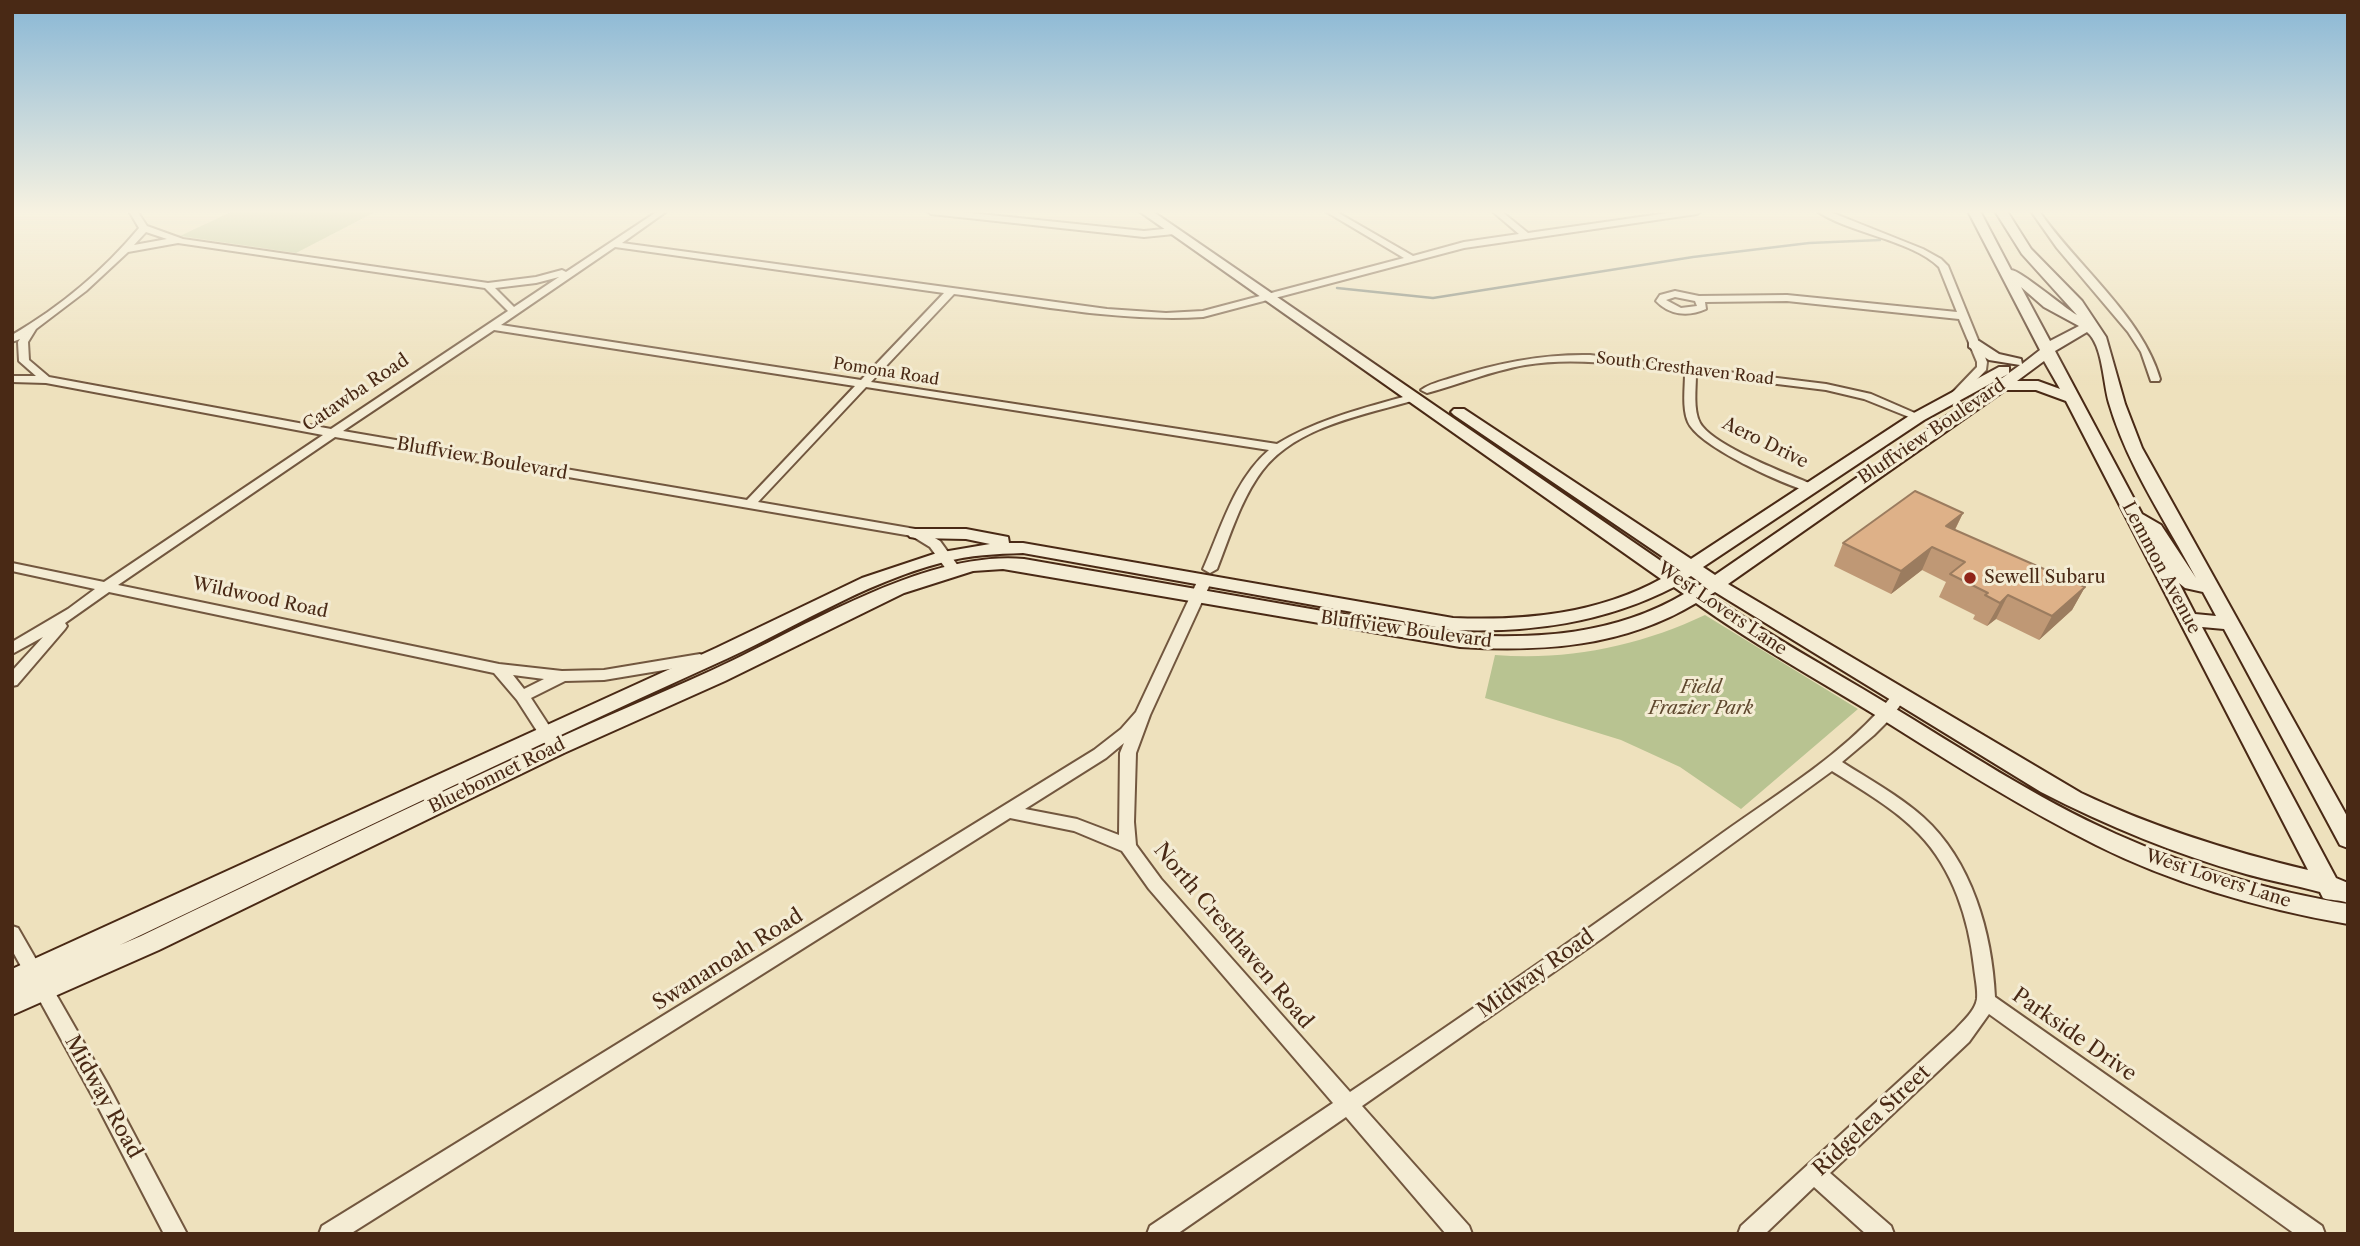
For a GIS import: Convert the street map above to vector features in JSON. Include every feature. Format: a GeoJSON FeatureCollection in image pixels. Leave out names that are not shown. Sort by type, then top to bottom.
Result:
{"type":"FeatureCollection","features":[{"type":"Feature","properties":{"kind":"main road","name":"West Lovers Lane"},"geometry":{"type":"LineString","coordinates":[[1235,269],[1277,295]]}},
{"type":"Feature","properties":{"kind":"main road","name":"West Lovers Lane"},"geometry":{"type":"LineString","coordinates":[[1243,269],[1706,589],[1894,706],[2012,790],[2105,839],[2156,861],[2225,885],[2342,906]]}},
{"type":"Feature","properties":{"kind":"main road","name":"Lemmon Avenue"},"geometry":{"type":"LineString","coordinates":[[2005,269],[2045,350],[2342,906]]}},
{"type":"Feature","properties":{"kind":"main road"},"geometry":{"type":"LineString","coordinates":[[2010,269],[2038,299],[2092,327]]}},
{"type":"Feature","properties":{"kind":"main road","name":"Lemmon Avenue"},"geometry":{"type":"LineString","coordinates":[[2043,269],[2077,304],[2092,327],[2105,353],[2117,404],[2134,448],[2348,839]]}},
{"type":"Feature","properties":{"kind":"main road","name":"Bluffview Boulevard"},"geometry":{"type":"LineString","coordinates":[[948,563],[979,550],[1023,548],[1452,624],[1511,626],[1596,613],[1633,601],[1683,573],[1958,393],[1992,377],[2029,354],[2045,350],[2074,331],[2092,327]]}},
{"type":"Feature","properties":{"kind":"main road"},"geometry":{"type":"LineString","coordinates":[[1974,344],[1994,356],[2016,362]]}},
{"type":"Feature","properties":{"kind":"main road","name":"Bluffview Boulevard"},"geometry":{"type":"LineString","coordinates":[[948,563],[1003,563],[1204,582],[1430,637],[1528,644],[1564,642],[1631,627],[1661,615],[1706,589],[2036,362],[2045,350]]}},
{"type":"Feature","properties":{"kind":"main road"},"geometry":{"type":"LineString","coordinates":[[2002,385],[2038,386],[2071,398]]}},
{"type":"Feature","properties":{"kind":"main road","name":"South Cresthaven Road"},"geometry":{"type":"LineString","coordinates":[[1918,417],[1940,427]]}},
{"type":"Feature","properties":{"kind":"main road","name":"Aero Drive"},"geometry":{"type":"LineString","coordinates":[[1810,488],[1834,499]]}},
{"type":"Feature","properties":{"kind":"main road"},"geometry":{"type":"LineString","coordinates":[[2130,510],[2155,529],[2184,578],[2192,584],[2209,587]]}},
{"type":"Feature","properties":{"kind":"main road"},"geometry":{"type":"LineString","coordinates":[[916,533],[966,534],[1023,548]]}},
{"type":"Feature","properties":{"kind":"main road","name":"Bluebonnet Road"},"geometry":{"type":"LineString","coordinates":[[30,981],[162,937],[719,654],[887,574],[948,563]]}},
{"type":"Feature","properties":{"kind":"main road","name":"Bluebonnet Road"},"geometry":{"type":"LineString","coordinates":[[550,740],[718,676],[948,563]]}},
{"type":"Feature","properties":{"kind":"main road"},"geometry":{"type":"LineString","coordinates":[[2188,619],[2231,624]]}},
{"type":"Feature","properties":{"kind":"main road","name":"West Lovers Lane"},"geometry":{"type":"LineString","coordinates":[[1894,706],[2127,824],[2342,906]]}},
{"type":"Feature","properties":{"kind":"main road"},"geometry":{"type":"LineString","coordinates":[[12,1004],[30,981]]}},
{"type":"Feature","properties":{"kind":"street"},"geometry":{"type":"LineString","coordinates":[[12,339],[31,330],[102,269]]}},
{"type":"Feature","properties":{"kind":"street"},"geometry":{"type":"LineString","coordinates":[[373,269],[488,286],[551,276],[569,269]]}},
{"type":"Feature","properties":{"kind":"street","name":"Catawba Road"},"geometry":{"type":"LineString","coordinates":[[12,649],[73,612],[576,269]]}},
{"type":"Feature","properties":{"kind":"street"},"geometry":{"type":"LineString","coordinates":[[793,269],[1108,312],[1166,316],[1203,314],[1370,269]]}},
{"type":"Feature","properties":{"kind":"street"},"geometry":{"type":"LineString","coordinates":[[1943,269],[1964,316],[1982,368],[1958,393]]}},
{"type":"Feature","properties":{"kind":"street"},"geometry":{"type":"LineString","coordinates":[[2079,269],[2146,350],[2155,379]]}},
{"type":"Feature","properties":{"kind":"street"},"geometry":{"type":"LineString","coordinates":[[488,286],[513,310]]}},
{"type":"Feature","properties":{"kind":"street"},"geometry":{"type":"LineString","coordinates":[[749,505],[951,291]]}},
{"type":"Feature","properties":{"kind":"street"},"geometry":{"type":"LineString","coordinates":[[1699,299],[1787,298],[1964,316]]}},
{"type":"Feature","properties":{"kind":"street","name":"Pomona Road"},"geometry":{"type":"LineString","coordinates":[[490,326],[1278,448]]}},
{"type":"Feature","properties":{"kind":"street"},"geometry":{"type":"LineString","coordinates":[[31,330],[23,342],[24,361],[46,380]]}},
{"type":"Feature","properties":{"kind":"street","name":"South Cresthaven Road"},"geometry":{"type":"LineString","coordinates":[[1420,393],[1497,366],[1538,358],[1590,358],[1847,391],[1918,417]]}},
{"type":"Feature","properties":{"kind":"street","name":"Aero Drive"},"geometry":{"type":"LineString","coordinates":[[1690,369],[1693,421],[1699,432],[1722,447],[1810,488]]}},
{"type":"Feature","properties":{"kind":"street","name":"Bluffview Boulevard"},"geometry":{"type":"LineString","coordinates":[[12,379],[46,380],[332,433],[916,533],[928,537],[948,563]]}},
{"type":"Feature","properties":{"kind":"street","name":"North Cresthaven Road"},"geometry":{"type":"LineString","coordinates":[[1420,393],[1326,425],[1278,448],[1253,474],[1142,715],[1128,753],[1128,846],[1155,884],[1461,1234]]}},
{"type":"Feature","properties":{"kind":"street","name":"Wildwood Road"},"geometry":{"type":"LineString","coordinates":[[12,567],[499,669],[562,676],[639,671],[719,654]]}},
{"type":"Feature","properties":{"kind":"street","name":"Catawba Road"},"geometry":{"type":"LineString","coordinates":[[12,681],[73,612]]}},
{"type":"Feature","properties":{"kind":"street"},"geometry":{"type":"LineString","coordinates":[[499,669],[522,696],[550,740]]}},
{"type":"Feature","properties":{"kind":"street","name":"Wildwood Road"},"geometry":{"type":"LineString","coordinates":[[522,696],[562,676]]}},
{"type":"Feature","properties":{"kind":"street","name":"Midway Road"},"geometry":{"type":"LineString","coordinates":[[1158,1234],[1678,875],[1830,762],[1894,706]]}},
{"type":"Feature","properties":{"kind":"street","name":"Swananoah Road"},"geometry":{"type":"LineString","coordinates":[[330,1234],[1100,754],[1126,733],[1142,715]]}},
{"type":"Feature","properties":{"kind":"street","name":"Parkside Drive"},"geometry":{"type":"LineString","coordinates":[[1830,762],[1903,811],[1926,829],[1944,850],[1968,903],[1980,942],[1986,968],[1986,1001],[2314,1234]]}},
{"type":"Feature","properties":{"kind":"street"},"geometry":{"type":"LineString","coordinates":[[1010,811],[1077,825],[1128,846]]}},
{"type":"Feature","properties":{"kind":"street","name":"Midway Road"},"geometry":{"type":"LineString","coordinates":[[12,933],[30,981],[176,1234]]}},
{"type":"Feature","properties":{"kind":"street","name":"Ridgelea Street"},"geometry":{"type":"LineString","coordinates":[[1749,1234],[1962,1036],[1978,1017],[1986,1001]]}},
{"type":"Feature","properties":{"kind":"street"},"geometry":{"type":"LineString","coordinates":[[1815,1174],[1883,1234]]}},
{"type":"Feature","properties":{"kind":"green space","name":"Field Frazier Park"},"geometry":{"type":"Polygon","coordinates":[[[1705,615],[1858,709],[1741,809],[1680,767],[1621,740],[1485,698],[1495,655],[1549,656],[1603,649],[1655,635],[1705,615]]]}},
{"type":"Feature","properties":{"kind":"building"},"geometry":{"type":"Polygon","coordinates":[[[1915,491],[1963,513],[1946,526],[2085,587],[2052,616],[2008,595],[2000,603],[1985,595],[1988,593],[1950,574],[1965,562],[1932,547],[1901,571],[1843,543],[1915,491]]]}},
{"type":"Feature","properties":{"kind":"waterway"},"geometry":{"type":"LineString","coordinates":[[1337,288],[1433,298],[1616,269]]}},
{"type":"Feature","properties":{"kind":"place","name":"Sewell Subaru"},"geometry":{"type":"Point","coordinates":[1970,578]}}]}
